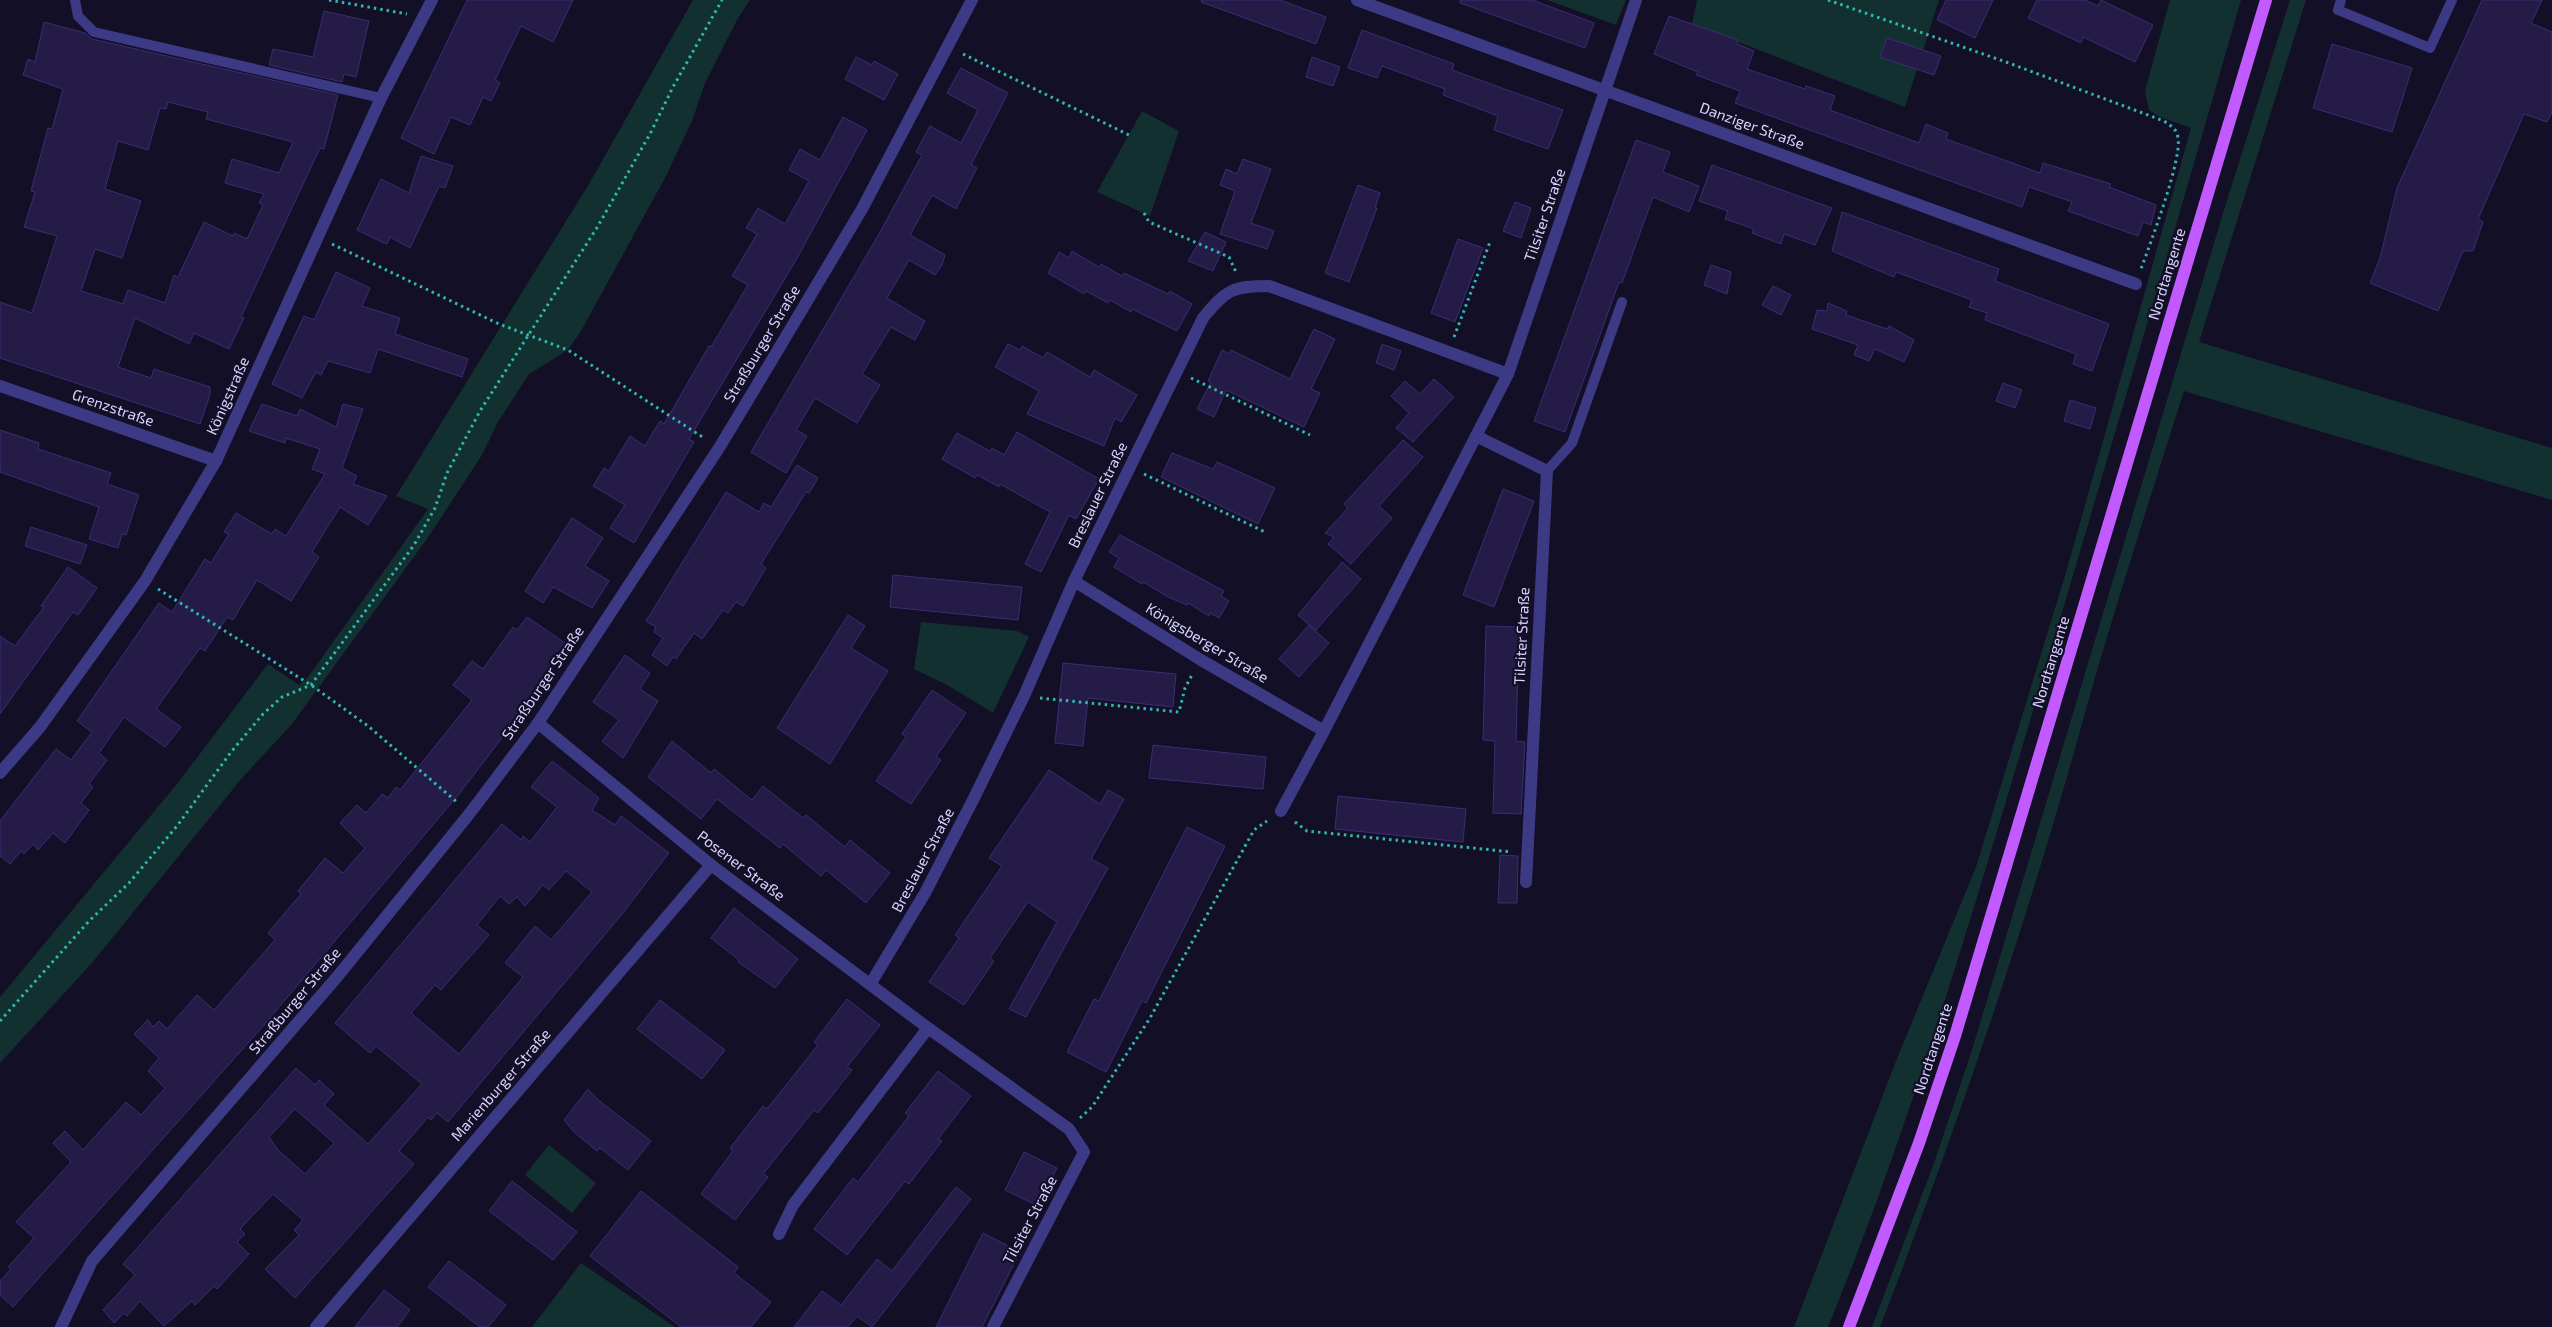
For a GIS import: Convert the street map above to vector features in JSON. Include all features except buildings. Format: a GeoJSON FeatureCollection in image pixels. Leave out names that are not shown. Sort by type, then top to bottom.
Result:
{"type":"FeatureCollection","features":[{"type":"Feature","properties":{"kind":"main road","name":"Nordtangente"},"geometry":{"type":"LineString","coordinates":[[1849,1327],[1916,1152],[1958,1027],[2266,0]]}},
{"type":"Feature","properties":{"kind":"street","name":"Königstraße"},"geometry":{"type":"LineString","coordinates":[[0,773],[40,726],[145,581],[216,461],[381,98],[432,0]]}},
{"type":"Feature","properties":{"kind":"street","name":"Straßburger Straße"},"geometry":{"type":"LineString","coordinates":[[61,1327],[92,1261],[337,977],[470,813],[538,723],[719,448],[862,209],[972,0]]}},
{"type":"Feature","properties":{"kind":"street","name":"Danziger Straße"},"geometry":{"type":"LineString","coordinates":[[1357,0],[2136,284]]}},
{"type":"Feature","properties":{"kind":"street","name":"Tilsiter Straße"},"geometry":{"type":"LineString","coordinates":[[1281,811],[1324,732],[1508,374],[1636,0]]}},
{"type":"Feature","properties":{"kind":"street","name":"Breslauer Straße"},"geometry":{"type":"LineString","coordinates":[[871,983],[925,892],[1024,696],[1074,580],[1203,318],[1221,296],[1242,286],[1269,286],[1508,374]]}},
{"type":"Feature","properties":{"kind":"street","name":"Grenzstraße"},"geometry":{"type":"LineString","coordinates":[[0,386],[216,461]]}},
{"type":"Feature","properties":{"kind":"street"},"geometry":{"type":"LineString","coordinates":[[1476,436],[1547,471]]}},
{"type":"Feature","properties":{"kind":"street","name":"Tilsiter Straße"},"geometry":{"type":"LineString","coordinates":[[1526,882],[1547,471]]}},
{"type":"Feature","properties":{"kind":"street","name":"Königsberger Straße"},"geometry":{"type":"LineString","coordinates":[[1074,580],[1201,660],[1324,732]]}},
{"type":"Feature","properties":{"kind":"street","name":"Posener Straße"},"geometry":{"type":"LineString","coordinates":[[538,723],[711,865],[871,983],[928,1028],[1069,1129]]}},
{"type":"Feature","properties":{"kind":"street","name":"Marienburger Straße"},"geometry":{"type":"LineString","coordinates":[[316,1327],[711,865]]}},
{"type":"Feature","properties":{"kind":"street"},"geometry":{"type":"LineString","coordinates":[[779,1234],[793,1205],[928,1028]]}},
{"type":"Feature","properties":{"kind":"street","name":"Tilsiter Straße"},"geometry":{"type":"LineString","coordinates":[[993,1327],[1084,1152],[1069,1129]]}},
{"type":"Feature","properties":{"kind":"lane"},"geometry":{"type":"LineString","coordinates":[[75,0],[78,16],[94,32],[381,98]]}},
{"type":"Feature","properties":{"kind":"lane"},"geometry":{"type":"LineString","coordinates":[[2342,0],[2338,10],[2430,48],[2452,0]]}},
{"type":"Feature","properties":{"kind":"lane"},"geometry":{"type":"LineString","coordinates":[[1547,471],[1572,443],[1622,302]]}},
{"type":"Feature","properties":{"kind":"path"},"geometry":{"type":"LineString","coordinates":[[329,0],[423,18]]}},
{"type":"Feature","properties":{"kind":"path"},"geometry":{"type":"LineString","coordinates":[[0,1022],[89,921],[129,883],[177,826],[231,752],[263,714],[282,697],[311,685],[414,545],[434,508],[447,473],[463,441],[527,335],[598,226],[722,0]]}},
{"type":"Feature","properties":{"kind":"path"},"geometry":{"type":"LineString","coordinates":[[1828,0],[2006,62],[2164,121],[2174,128],[2178,138],[2177,153],[2156,227],[2136,284]]}},
{"type":"Feature","properties":{"kind":"path"},"geometry":{"type":"LineString","coordinates":[[947,47],[1128,135]]}},
{"type":"Feature","properties":{"kind":"path"},"geometry":{"type":"LineString","coordinates":[[1144,213],[1149,222],[1229,258],[1242,286]]}},
{"type":"Feature","properties":{"kind":"path"},"geometry":{"type":"LineString","coordinates":[[318,238],[527,335],[568,350],[719,448]]}},
{"type":"Feature","properties":{"kind":"path"},"geometry":{"type":"LineString","coordinates":[[1448,352],[1490,242]]}},
{"type":"Feature","properties":{"kind":"path"},"geometry":{"type":"LineString","coordinates":[[1177,372],[1310,436]]}},
{"type":"Feature","properties":{"kind":"path"},"geometry":{"type":"LineString","coordinates":[[1130,467],[1265,532]]}},
{"type":"Feature","properties":{"kind":"path"},"geometry":{"type":"LineString","coordinates":[[145,581],[311,685],[368,726],[470,813]]}},
{"type":"Feature","properties":{"kind":"path"},"geometry":{"type":"LineString","coordinates":[[1024,696],[1179,712],[1185,688],[1201,660]]}},
{"type":"Feature","properties":{"kind":"path"},"geometry":{"type":"LineString","coordinates":[[1069,1129],[1092,1107],[1150,1018],[1254,830],[1281,811],[1307,831],[1527,854]]}},
{"type":"Feature","properties":{"kind":"green space"},"geometry":{"type":"Polygon","coordinates":[[[693,0],[750,0],[737,20],[705,83],[692,121],[665,178],[581,331],[568,350],[529,374],[498,422],[482,455],[427,539],[292,724],[242,778],[92,963],[0,1063],[0,997],[177,784],[268,664],[299,685],[308,677],[428,509],[396,496],[589,184],[693,0]]]}},
{"type":"Feature","properties":{"kind":"green space"},"geometry":{"type":"Polygon","coordinates":[[[1547,0],[1626,0],[1616,25],[1547,0]]]}},
{"type":"Feature","properties":{"kind":"green space"},"geometry":{"type":"Polygon","coordinates":[[[1697,0],[1939,0],[1905,107],[1692,24],[1697,0]]]}},
{"type":"Feature","properties":{"kind":"green space"},"geometry":{"type":"Polygon","coordinates":[[[2170,0],[2241,0],[2041,684],[1968,927],[1916,1088],[1859,1248],[1828,1327],[1794,1327],[1896,1061],[1976,867],[2067,569],[2191,128],[2160,117],[2149,110],[2145,91],[2170,0]]]}},
{"type":"Feature","properties":{"kind":"green space"},"geometry":{"type":"Polygon","coordinates":[[[2290,0],[2306,0],[2199,342],[2552,448],[2552,500],[2184,391],[2139,532],[2063,792],[1992,1019],[1949,1143],[1880,1327],[1872,1327],[1934,1163],[1972,1050],[2224,210],[2290,0]]]}},
{"type":"Feature","properties":{"kind":"green space"},"geometry":{"type":"Polygon","coordinates":[[[1142,111],[1179,131],[1150,216],[1097,192],[1142,111]]]}},
{"type":"Feature","properties":{"kind":"green space"},"geometry":{"type":"Polygon","coordinates":[[[921,622],[1017,631],[1029,637],[993,713],[949,686],[914,669],[921,622]]]}},
{"type":"Feature","properties":{"kind":"green space"},"geometry":{"type":"Polygon","coordinates":[[[549,1145],[596,1183],[572,1213],[525,1175],[549,1145]]]}},
{"type":"Feature","properties":{"kind":"green space"},"geometry":{"type":"Polygon","coordinates":[[[581,1263],[675,1327],[532,1327],[581,1263]]]}}]}
